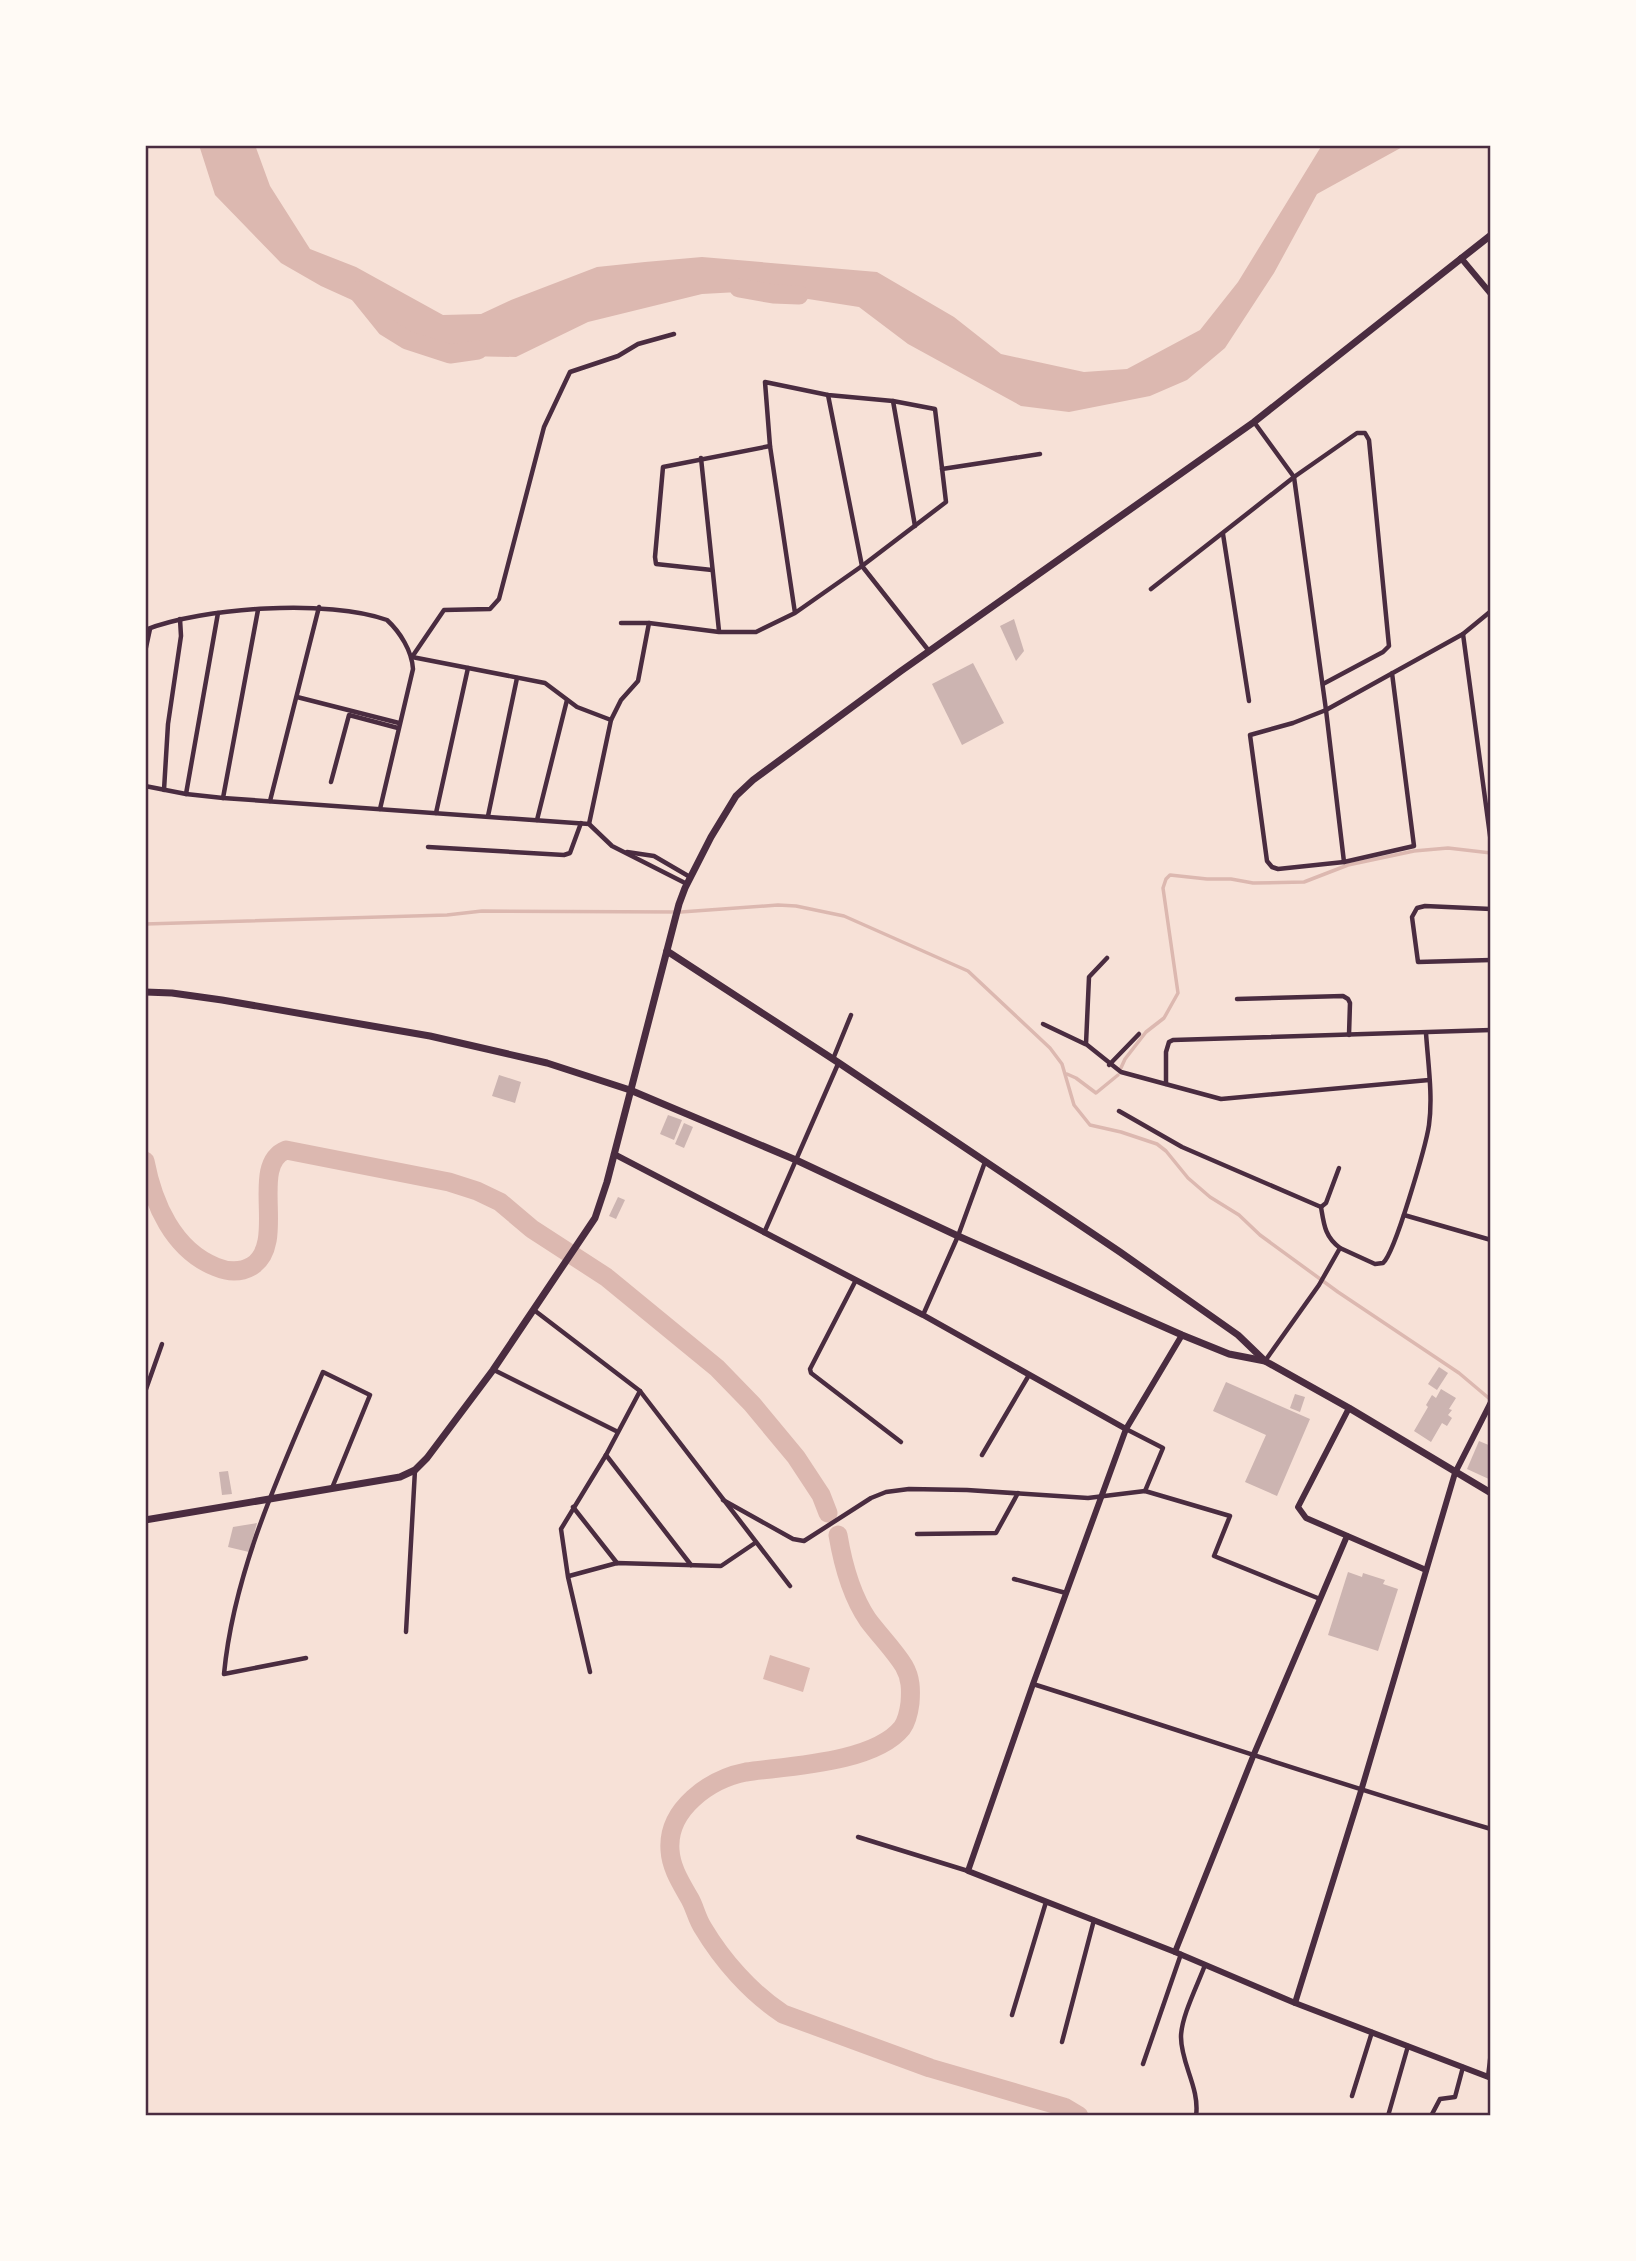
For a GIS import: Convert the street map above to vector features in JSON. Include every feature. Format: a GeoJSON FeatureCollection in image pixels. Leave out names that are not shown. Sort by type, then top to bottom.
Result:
{"type":"FeatureCollection","features":[{"type":"Feature","properties":{"kind":"main road"},"geometry":{"type":"LineString","coordinates":[[145,1520],[400,1478],[415,1470],[493,1370],[595,1218],[679,904],[711,837],[737,796],[753,780],[929,652],[1254,422],[1491,235]]}},
{"type":"Feature","properties":{"kind":"main road"},"geometry":{"type":"LineString","coordinates":[[667,951],[836,1061],[1238,1335],[1265,1361],[1491,1493]]}},
{"type":"Feature","properties":{"kind":"main road"},"geometry":{"type":"LineString","coordinates":[[145,992],[209,998],[430,1036],[547,1063],[630,1090],[796,1160],[957,1236],[1182,1335],[1229,1354],[1265,1361]]}},
{"type":"Feature","properties":{"kind":"street"},"geometry":{"type":"LineString","coordinates":[[1461,258],[1491,293]]}},
{"type":"Feature","properties":{"kind":"street"},"geometry":{"type":"LineString","coordinates":[[412,657],[444,610],[490,609],[499,599],[544,428],[570,372],[618,356],[638,344],[674,334]]}},
{"type":"Feature","properties":{"kind":"street"},"geometry":{"type":"LineString","coordinates":[[621,623],[649,623],[719,632],[756,632],[795,612],[862,566],[946,502],[935,409],[893,401],[828,395],[765,382],[770,446],[795,612]]}},
{"type":"Feature","properties":{"kind":"street"},"geometry":{"type":"LineString","coordinates":[[828,395],[862,566],[929,652]]}},
{"type":"Feature","properties":{"kind":"street"},"geometry":{"type":"LineString","coordinates":[[893,401],[915,526]]}},
{"type":"Feature","properties":{"kind":"street"},"geometry":{"type":"LineString","coordinates":[[1254,422],[1294,477],[1323,684],[1343,862]]}},
{"type":"Feature","properties":{"kind":"street"},"geometry":{"type":"LineString","coordinates":[[1151,589],[1294,477],[1357,433],[1366,433],[1389,646],[1384,652],[1323,684]]}},
{"type":"Feature","properties":{"kind":"street"},"geometry":{"type":"LineString","coordinates":[[712,570],[656,564],[654,557],[663,467],[770,446]]}},
{"type":"Feature","properties":{"kind":"street"},"geometry":{"type":"LineString","coordinates":[[942,468],[1040,454]]}},
{"type":"Feature","properties":{"kind":"street"},"geometry":{"type":"LineString","coordinates":[[701,458],[719,632]]}},
{"type":"Feature","properties":{"kind":"street"},"geometry":{"type":"LineString","coordinates":[[1223,534],[1249,701]]}},
{"type":"Feature","properties":{"kind":"street"},"geometry":{"type":"LineString","coordinates":[[270,801],[319,607]]}},
{"type":"Feature","properties":{"kind":"street"},"geometry":{"type":"LineString","coordinates":[[145,652],[148,629],[180,619],[218,613],[319,607],[387,620],[394,626],[412,657],[413,669],[380,809]]}},
{"type":"Feature","properties":{"kind":"street"},"geometry":{"type":"LineString","coordinates":[[223,798],[258,610]]}},
{"type":"Feature","properties":{"kind":"street"},"geometry":{"type":"LineString","coordinates":[[1392,673],[1414,846],[1343,862],[1278,869],[1267,861],[1250,735],[1326,710],[1392,673],[1463,634],[1491,611]]}},
{"type":"Feature","properties":{"kind":"street"},"geometry":{"type":"LineString","coordinates":[[186,794],[218,613]]}},
{"type":"Feature","properties":{"kind":"street"},"geometry":{"type":"LineString","coordinates":[[164,790],[168,724],[181,636],[180,619]]}},
{"type":"Feature","properties":{"kind":"street"},"geometry":{"type":"LineString","coordinates":[[589,824],[611,720],[621,700],[638,681],[649,623]]}},
{"type":"Feature","properties":{"kind":"street"},"geometry":{"type":"LineString","coordinates":[[1463,634],[1490,843]]}},
{"type":"Feature","properties":{"kind":"street"},"geometry":{"type":"LineString","coordinates":[[412,657],[545,683],[577,708],[611,720]]}},
{"type":"Feature","properties":{"kind":"street"},"geometry":{"type":"LineString","coordinates":[[436,813],[468,668]]}},
{"type":"Feature","properties":{"kind":"street"},"geometry":{"type":"LineString","coordinates":[[488,816],[517,678]]}},
{"type":"Feature","properties":{"kind":"street"},"geometry":{"type":"LineString","coordinates":[[297,696],[399,725]]}},
{"type":"Feature","properties":{"kind":"street"},"geometry":{"type":"LineString","coordinates":[[537,820],[567,700]]}},
{"type":"Feature","properties":{"kind":"street"},"geometry":{"type":"LineString","coordinates":[[331,782],[349,715],[399,725]]}},
{"type":"Feature","properties":{"kind":"street"},"geometry":{"type":"LineString","coordinates":[[145,786],[223,798],[589,824],[602,838],[623,851],[689,880]]}},
{"type":"Feature","properties":{"kind":"street"},"geometry":{"type":"LineString","coordinates":[[428,847],[564,855],[574,848],[581,823]]}},
{"type":"Feature","properties":{"kind":"street"},"geometry":{"type":"LineString","coordinates":[[623,851],[654,856],[689,880]]}},
{"type":"Feature","properties":{"kind":"street"},"geometry":{"type":"LineString","coordinates":[[1491,909],[1425,906],[1417,908],[1412,916],[1418,962],[1491,960]]}},
{"type":"Feature","properties":{"kind":"street"},"geometry":{"type":"LineString","coordinates":[[1086,1044],[1089,977],[1107,958]]}},
{"type":"Feature","properties":{"kind":"street"},"geometry":{"type":"LineString","coordinates":[[1237,999],[1343,996],[1350,1003],[1349,1035]]}},
{"type":"Feature","properties":{"kind":"street"},"geometry":{"type":"LineString","coordinates":[[764,1233],[836,1061],[850,1015]]}},
{"type":"Feature","properties":{"kind":"street"},"geometry":{"type":"LineString","coordinates":[[1043,1024],[1086,1044],[1126,1075],[1229,1100],[1429,1080]]}},
{"type":"Feature","properties":{"kind":"street"},"geometry":{"type":"LineString","coordinates":[[1166,1084],[1166,1052],[1169,1042],[1173,1040],[1491,1030]]}},
{"type":"Feature","properties":{"kind":"street"},"geometry":{"type":"LineString","coordinates":[[1321,1207],[1326,1234],[1340,1248],[1375,1264],[1383,1263],[1389,1256],[1404,1215],[1429,1125],[1426,1033]]}},
{"type":"Feature","properties":{"kind":"street"},"geometry":{"type":"LineString","coordinates":[[1110,1065],[1139,1034]]}},
{"type":"Feature","properties":{"kind":"street"},"geometry":{"type":"LineString","coordinates":[[1119,1111],[1182,1146],[1321,1207]]}},
{"type":"Feature","properties":{"kind":"street"},"geometry":{"type":"LineString","coordinates":[[614,1154],[923,1314],[1163,1448],[1145,1491]]}},
{"type":"Feature","properties":{"kind":"street"},"geometry":{"type":"LineString","coordinates":[[923,1314],[985,1162]]}},
{"type":"Feature","properties":{"kind":"street"},"geometry":{"type":"LineString","coordinates":[[1321,1207],[1326,1203],[1339,1168]]}},
{"type":"Feature","properties":{"kind":"street"},"geometry":{"type":"LineString","coordinates":[[1404,1215],[1491,1240]]}},
{"type":"Feature","properties":{"kind":"street"},"geometry":{"type":"LineString","coordinates":[[1265,1361],[1319,1285],[1340,1248]]}},
{"type":"Feature","properties":{"kind":"street"},"geometry":{"type":"LineString","coordinates":[[856,1280],[810,1369],[811,1373],[901,1442]]}},
{"type":"Feature","properties":{"kind":"street"},"geometry":{"type":"LineString","coordinates":[[533,1309],[640,1391],[790,1586]]}},
{"type":"Feature","properties":{"kind":"street"},"geometry":{"type":"LineString","coordinates":[[968,1871],[1126,1429],[1182,1335]]}},
{"type":"Feature","properties":{"kind":"street"},"geometry":{"type":"LineString","coordinates":[[145,1392],[162,1344]]}},
{"type":"Feature","properties":{"kind":"street"},"geometry":{"type":"LineString","coordinates":[[493,1370],[616,1431]]}},
{"type":"Feature","properties":{"kind":"street"},"geometry":{"type":"LineString","coordinates":[[306,1658],[224,1674],[228,1634],[269,1498],[323,1372],[370,1395],[331,1489]]}},
{"type":"Feature","properties":{"kind":"street"},"geometry":{"type":"LineString","coordinates":[[982,1455],[1030,1375]]}},
{"type":"Feature","properties":{"kind":"street"},"geometry":{"type":"LineString","coordinates":[[590,1672],[568,1577],[561,1529],[606,1455],[616,1431],[640,1391]]}},
{"type":"Feature","properties":{"kind":"street"},"geometry":{"type":"LineString","coordinates":[[1295,2003],[1455,1473],[1490,1403]]}},
{"type":"Feature","properties":{"kind":"street"},"geometry":{"type":"LineString","coordinates":[[1349,1408],[1298,1507],[1306,1518],[1426,1570]]}},
{"type":"Feature","properties":{"kind":"street"},"geometry":{"type":"LineString","coordinates":[[606,1455],[692,1566]]}},
{"type":"Feature","properties":{"kind":"street"},"geometry":{"type":"LineString","coordinates":[[406,1632],[415,1470]]}},
{"type":"Feature","properties":{"kind":"street"},"geometry":{"type":"LineString","coordinates":[[723,1500],[793,1539],[804,1541],[871,1498],[886,1492],[923,1489],[1088,1498],[1145,1491],[1230,1516],[1214,1556],[1320,1598]]}},
{"type":"Feature","properties":{"kind":"street"},"geometry":{"type":"LineString","coordinates":[[916,1534],[996,1533],[1018,1493]]}},
{"type":"Feature","properties":{"kind":"street"},"geometry":{"type":"LineString","coordinates":[[573,1507],[617,1563]]}},
{"type":"Feature","properties":{"kind":"street"},"geometry":{"type":"LineString","coordinates":[[1143,2064],[1178,1953],[1254,1754],[1347,1536]]}},
{"type":"Feature","properties":{"kind":"street"},"geometry":{"type":"LineString","coordinates":[[568,1577],[617,1563],[721,1566],[755,1543]]}},
{"type":"Feature","properties":{"kind":"street"},"geometry":{"type":"LineString","coordinates":[[1014,1579],[1066,1593]]}},
{"type":"Feature","properties":{"kind":"street"},"geometry":{"type":"LineString","coordinates":[[1033,1684],[1361,1791],[1491,1829]]}},
{"type":"Feature","properties":{"kind":"street"},"geometry":{"type":"LineString","coordinates":[[858,1837],[968,1871],[1178,1953],[1295,2003],[1490,2077],[1491,2052]]}},
{"type":"Feature","properties":{"kind":"street"},"geometry":{"type":"LineString","coordinates":[[1012,2015],[1046,1902]]}},
{"type":"Feature","properties":{"kind":"street"},"geometry":{"type":"LineString","coordinates":[[1062,2042],[1094,1920]]}},
{"type":"Feature","properties":{"kind":"street"},"geometry":{"type":"LineString","coordinates":[[1196,2116],[1198,2102],[1181,2039],[1182,2026],[1205,1965]]}},
{"type":"Feature","properties":{"kind":"street"},"geometry":{"type":"LineString","coordinates":[[1352,2096],[1372,2032]]}},
{"type":"Feature","properties":{"kind":"street"},"geometry":{"type":"LineString","coordinates":[[1388,2116],[1408,2046]]}},
{"type":"Feature","properties":{"kind":"street"},"geometry":{"type":"LineString","coordinates":[[1431,2116],[1440,2099],[1455,2096],[1463,2067]]}},
{"type":"Feature","properties":{"kind":"shaded area"},"geometry":{"type":"Polygon","coordinates":[[[199,145],[255,145],[270,186],[310,249],[356,267],[443,315],[481,314],[597,267],[645,262],[702,257],[877,272],[954,317],[1001,354],[1084,372],[1127,369],[1200,330],[1238,282],[1322,145],[1406,145],[1317,194],[1274,273],[1225,348],[1187,380],[1150,396],[1069,412],[1021,406],[908,344],[859,307],[757,291],[702,294],[588,322],[516,357],[464,356],[431,348],[400,334],[374,310],[321,286],[281,263],[215,195],[199,145]]]}},
{"type":"Feature","properties":{"kind":"shaded area"},"geometry":{"type":"Polygon","coordinates":[[[770,1655],[810,1668],[803,1692],[763,1679],[770,1655]]]}},
{"type":"Feature","properties":{"kind":"building"},"geometry":{"type":"Polygon","coordinates":[[[1014,619],[1024,651],[1016,661],[1000,626],[1014,619]]]}},
{"type":"Feature","properties":{"kind":"building"},"geometry":{"type":"Polygon","coordinates":[[[973,663],[1004,723],[962,745],[932,684],[973,663]]]}},
{"type":"Feature","properties":{"kind":"building"},"geometry":{"type":"Polygon","coordinates":[[[499,1075],[521,1082],[515,1103],[492,1096],[499,1075]]]}},
{"type":"Feature","properties":{"kind":"building"},"geometry":{"type":"Polygon","coordinates":[[[668,1115],[682,1120],[674,1140],[660,1134],[668,1115]]]}},
{"type":"Feature","properties":{"kind":"building"},"geometry":{"type":"Polygon","coordinates":[[[684,1123],[693,1127],[684,1148],[675,1144],[684,1123]]]}},
{"type":"Feature","properties":{"kind":"building"},"geometry":{"type":"Polygon","coordinates":[[[618,1197],[625,1200],[616,1219],[609,1216],[618,1197]]]}},
{"type":"Feature","properties":{"kind":"building"},"geometry":{"type":"Polygon","coordinates":[[[1439,1367],[1448,1373],[1437,1390],[1428,1384],[1439,1367]]]}},
{"type":"Feature","properties":{"kind":"building"},"geometry":{"type":"Polygon","coordinates":[[[1226,1382],[1310,1419],[1277,1496],[1245,1482],[1266,1435],[1213,1411],[1226,1382]]]}},
{"type":"Feature","properties":{"kind":"building"},"geometry":{"type":"Polygon","coordinates":[[[1441,1389],[1456,1398],[1449,1409],[1452,1410],[1448,1415],[1452,1418],[1447,1426],[1442,1423],[1431,1442],[1414,1431],[1432,1395],[1436,1398],[1441,1389]]]}},
{"type":"Feature","properties":{"kind":"building"},"geometry":{"type":"Polygon","coordinates":[[[1295,1394],[1305,1397],[1300,1412],[1290,1408],[1295,1394]]]}},
{"type":"Feature","properties":{"kind":"building"},"geometry":{"type":"Polygon","coordinates":[[[1479,1441],[1491,1446],[1491,1480],[1467,1469],[1479,1441]]]}},
{"type":"Feature","properties":{"kind":"building"},"geometry":{"type":"Polygon","coordinates":[[[228,1471],[232,1494],[222,1495],[219,1472],[228,1471]]]}},
{"type":"Feature","properties":{"kind":"building"},"geometry":{"type":"Polygon","coordinates":[[[257,1523],[249,1552],[228,1547],[233,1527],[257,1523]]]}},
{"type":"Feature","properties":{"kind":"building"},"geometry":{"type":"Polygon","coordinates":[[[1348,1572],[1362,1577],[1363,1573],[1385,1580],[1383,1584],[1398,1589],[1378,1651],[1328,1635],[1348,1572]]]}},
{"type":"Feature","properties":{"kind":"waterway"},"geometry":{"type":"LineString","coordinates":[[739,288],[799,295]]}},
{"type":"Feature","properties":{"kind":"waterway"},"geometry":{"type":"LineString","coordinates":[[357,291],[386,327],[407,340],[450,354],[478,350]]}},
{"type":"Feature","properties":{"kind":"waterway"},"geometry":{"type":"LineString","coordinates":[[1120,1070],[1146,1032],[1164,1018],[1178,993],[1163,888],[1170,875],[1253,883],[1304,882],[1348,865],[1414,851],[1448,848],[1491,853]]}},
{"type":"Feature","properties":{"kind":"waterway"},"geometry":{"type":"LineString","coordinates":[[145,924],[447,915],[482,911],[681,912],[778,905],[844,916],[968,971],[1050,1048],[1062,1064],[1074,1105],[1090,1125],[1157,1144],[1188,1178],[1210,1197],[1239,1215],[1260,1235],[1338,1292],[1459,1373],[1491,1400]]}},
{"type":"Feature","properties":{"kind":"waterway"},"geometry":{"type":"LineString","coordinates":[[1067,1074],[1096,1093],[1118,1075]]}},
{"type":"Feature","properties":{"kind":"waterway"},"geometry":{"type":"LineString","coordinates":[[145,1161],[153,1193],[177,1237],[201,1259],[230,1271],[248,1268],[262,1255],[269,1223],[270,1171],[275,1158],[286,1150],[449,1182],[500,1202],[532,1229],[606,1277],[717,1368],[752,1404],[796,1457],[821,1495],[828,1513]]}},
{"type":"Feature","properties":{"kind":"waterway"},"geometry":{"type":"LineString","coordinates":[[838,1535],[852,1590],[868,1620],[900,1660],[908,1675],[910,1698],[905,1722],[889,1740],[872,1749],[829,1761],[746,1772],[705,1789],[683,1809],[676,1822],[671,1835],[670,1850],[674,1869],[701,1925],[719,1952],[749,1986],[783,2014],[930,2068],[1064,2107],[1079,2116]]}}]}
